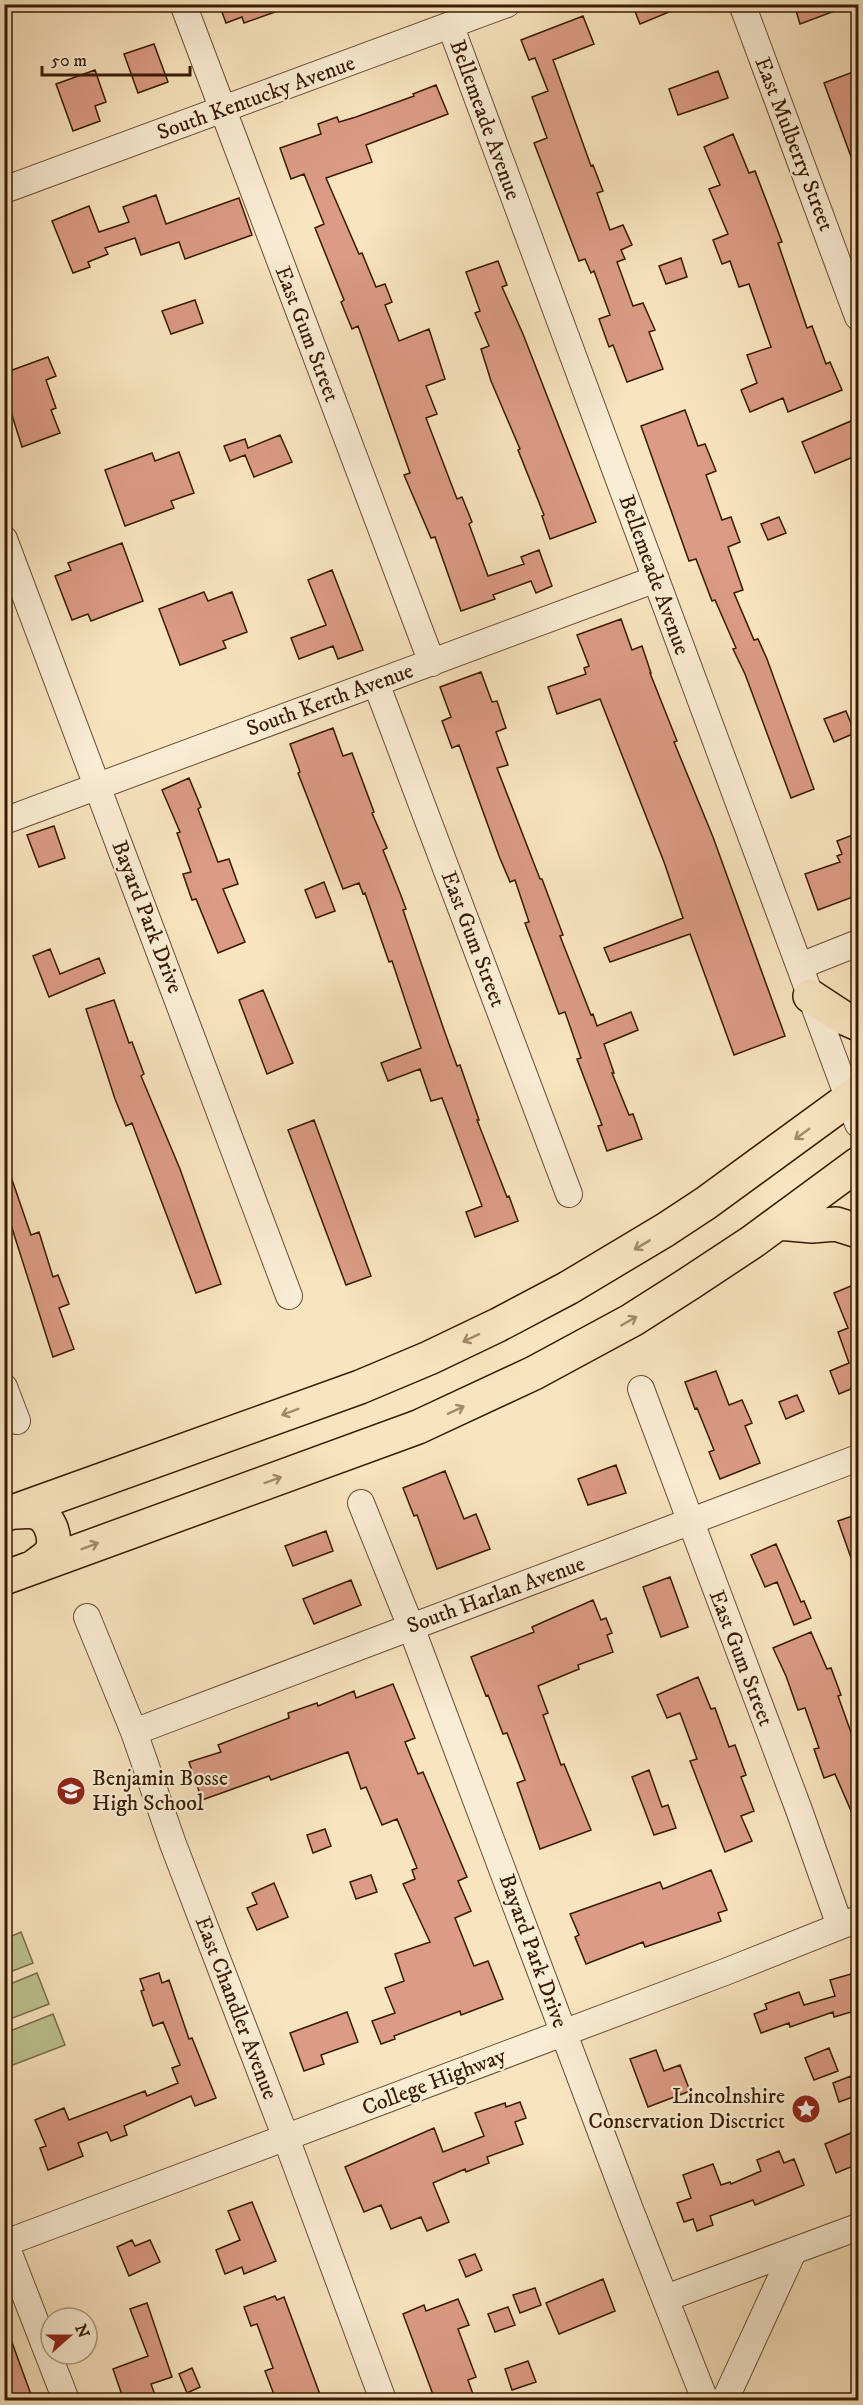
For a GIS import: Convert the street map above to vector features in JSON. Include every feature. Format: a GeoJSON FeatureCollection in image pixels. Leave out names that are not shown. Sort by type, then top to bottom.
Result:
{"type":"FeatureCollection","features":[{"type":"Feature","properties":{"kind":"highway"},"geometry":{"type":"LineString","coordinates":[[805,981],[842,1017],[858,1024]]}},
{"type":"Feature","properties":{"kind":"highway"},"geometry":{"type":"LineString","coordinates":[[10,1514],[360,1387],[429,1358],[498,1325],[557,1294],[665,1230],[855,1105]]}},
{"type":"Feature","properties":{"kind":"highway"},"geometry":{"type":"LineString","coordinates":[[4,1578],[418,1427],[534,1373],[632,1320],[743,1248],[858,1164]]}},
{"type":"Feature","properties":{"kind":"highway"},"geometry":{"type":"LineString","coordinates":[[778,1223],[812,1226],[836,1224],[858,1231]]}},
{"type":"Feature","properties":{"kind":"highway"},"geometry":{"type":"LineString","coordinates":[[10,1514],[36,1512],[46,1519],[52,1530],[54,1540],[52,1552],[35,1566]]}},
{"type":"Feature","properties":{"kind":"street","name":"East Gum Street"},"geometry":{"type":"LineString","coordinates":[[183,4],[432,663]]}},
{"type":"Feature","properties":{"kind":"street","name":"East Mulberry Street"},"geometry":{"type":"LineString","coordinates":[[742,4],[858,317]]}},
{"type":"Feature","properties":{"kind":"street","name":"South Kentucky Avenue"},"geometry":{"type":"LineString","coordinates":[[4,190],[451,27],[505,5]]}},
{"type":"Feature","properties":{"kind":"street","name":"Bellemeade Avenue"},"geometry":{"type":"LineString","coordinates":[[451,27],[805,981],[855,1105]]}},
{"type":"Feature","properties":{"kind":"street","name":"Bayard Park Drive"},"geometry":{"type":"LineString","coordinates":[[4,539],[289,1296]]}},
{"type":"Feature","properties":{"kind":"street","name":"South Kerth Avenue"},"geometry":{"type":"LineString","coordinates":[[4,821],[656,579]]}},
{"type":"Feature","properties":{"kind":"street","name":"East Gum Street"},"geometry":{"type":"LineString","coordinates":[[376,683],[569,1194]]}},
{"type":"Feature","properties":{"kind":"street"},"geometry":{"type":"LineString","coordinates":[[805,981],[858,943]]}},
{"type":"Feature","properties":{"kind":"street"},"geometry":{"type":"LineString","coordinates":[[4,1387],[17,1421]]}},
{"type":"Feature","properties":{"kind":"street","name":"East Gum Street"},"geometry":{"type":"LineString","coordinates":[[640,1389],[799,1810],[849,1923]]}},
{"type":"Feature","properties":{"kind":"street","name":"South Harlan Avenue"},"geometry":{"type":"LineString","coordinates":[[134,1732],[858,1458]]}},
{"type":"Feature","properties":{"kind":"street","name":"Bayard Park Drive"},"geometry":{"type":"LineString","coordinates":[[361,1503],[411,1626],[705,2400]]}},
{"type":"Feature","properties":{"kind":"street","name":"East Chandler Avenue"},"geometry":{"type":"LineString","coordinates":[[87,1617],[134,1732],[177,1855],[286,2138],[383,2400]]}},
{"type":"Feature","properties":{"kind":"street","name":"College Highway"},"geometry":{"type":"LineString","coordinates":[[6,2239],[286,2138],[849,1923]]}},
{"type":"Feature","properties":{"kind":"street"},"geometry":{"type":"LineString","coordinates":[[666,2298],[793,2253],[858,2227]]}},
{"type":"Feature","properties":{"kind":"street"},"geometry":{"type":"LineString","coordinates":[[6,2239],[10,2256],[66,2400]]}},
{"type":"Feature","properties":{"kind":"street"},"geometry":{"type":"LineString","coordinates":[[725,2400],[793,2253]]}},
{"type":"Feature","properties":{"kind":"green space"},"geometry":{"type":"Polygon","coordinates":[[[21,1932],[33,1963],[5,1974],[5,1939],[21,1932]]]}},
{"type":"Feature","properties":{"kind":"green space"},"geometry":{"type":"Polygon","coordinates":[[[37,1973],[49,2004],[5,2021],[5,1986],[37,1973]]]}},
{"type":"Feature","properties":{"kind":"green space"},"geometry":{"type":"Polygon","coordinates":[[[53,2014],[65,2045],[5,2068],[5,2033],[53,2014]]]}},
{"type":"Feature","properties":{"kind":"building"},"geometry":{"type":"Polygon","coordinates":[[[219,4],[288,4],[289,7],[244,23],[242,17],[226,23],[219,4]]]}},
{"type":"Feature","properties":{"kind":"building"},"geometry":{"type":"Polygon","coordinates":[[[632,4],[685,4],[686,5],[640,24],[632,4]]]}},
{"type":"Feature","properties":{"kind":"building"},"geometry":{"type":"Polygon","coordinates":[[[794,4],[848,4],[848,6],[800,24],[794,4]]]}},
{"type":"Feature","properties":{"kind":"building"},"geometry":{"type":"Polygon","coordinates":[[[583,16],[594,44],[553,60],[591,166],[593,165],[603,191],[597,193],[610,230],[623,225],[632,245],[621,250],[625,259],[617,262],[633,306],[643,303],[655,330],[649,332],[663,369],[627,382],[613,345],[609,347],[599,319],[610,315],[594,271],[591,273],[585,259],[579,261],[534,143],[547,138],[532,97],[548,91],[535,58],[529,60],[521,40],[583,16]]]}},
{"type":"Feature","properties":{"kind":"building"},"geometry":{"type":"Polygon","coordinates":[[[154,44],[168,82],[138,93],[124,54],[154,44]]]}},
{"type":"Feature","properties":{"kind":"building"},"geometry":{"type":"Polygon","coordinates":[[[95,70],[106,102],[95,106],[100,121],[73,131],[56,84],[95,70]]]}},
{"type":"Feature","properties":{"kind":"building"},"geometry":{"type":"Polygon","coordinates":[[[858,70],[858,173],[857,173],[824,83],[858,70]]]}},
{"type":"Feature","properties":{"kind":"building"},"geometry":{"type":"Polygon","coordinates":[[[718,71],[728,98],[678,115],[669,89],[718,71]]]}},
{"type":"Feature","properties":{"kind":"building"},"geometry":{"type":"Polygon","coordinates":[[[436,85],[448,114],[366,145],[372,162],[326,178],[376,287],[385,284],[392,302],[385,305],[399,341],[429,329],[445,379],[426,386],[437,414],[426,418],[457,499],[462,497],[472,522],[469,524],[488,576],[524,564],[521,557],[539,550],[552,586],[536,593],[531,581],[493,595],[495,599],[461,611],[435,537],[431,538],[404,475],[410,473],[358,326],[352,329],[341,302],[344,300],[315,228],[324,224],[304,174],[291,179],[280,148],[321,134],[318,124],[337,117],[339,122],[356,117],[414,96],[413,94],[436,85]]]}},
{"type":"Feature","properties":{"kind":"building"},"geometry":{"type":"Polygon","coordinates":[[[733,134],[749,173],[755,171],[768,205],[782,242],[778,243],[807,328],[812,326],[826,364],[830,362],[842,390],[788,412],[783,398],[750,412],[741,390],[757,383],[747,355],[771,347],[749,284],[739,287],[730,261],[722,264],[713,240],[728,234],[709,189],[720,185],[704,147],[733,134]]]}},
{"type":"Feature","properties":{"kind":"building"},"geometry":{"type":"Polygon","coordinates":[[[156,195],[166,224],[239,198],[252,235],[185,259],[179,242],[141,255],[135,238],[105,248],[108,254],[88,262],[90,267],[73,273],[52,221],[89,206],[99,232],[129,222],[123,207],[156,195]]]}},
{"type":"Feature","properties":{"kind":"building"},"geometry":{"type":"Polygon","coordinates":[[[681,258],[687,277],[666,284],[659,266],[681,258]]]}},
{"type":"Feature","properties":{"kind":"building"},"geometry":{"type":"Polygon","coordinates":[[[498,261],[507,285],[502,287],[523,334],[596,522],[550,539],[542,516],[544,515],[518,450],[520,449],[491,381],[481,349],[489,346],[475,313],[480,311],[466,272],[498,261]]]}},
{"type":"Feature","properties":{"kind":"building"},"geometry":{"type":"Polygon","coordinates":[[[195,300],[203,323],[171,334],[162,311],[195,300]]]}},
{"type":"Feature","properties":{"kind":"building"},"geometry":{"type":"Polygon","coordinates":[[[48,357],[56,376],[46,380],[56,408],[51,410],[60,433],[22,447],[4,390],[4,373],[48,357]]]}},
{"type":"Feature","properties":{"kind":"building"},"geometry":{"type":"Polygon","coordinates":[[[685,410],[698,446],[705,444],[716,471],[706,475],[722,520],[731,517],[740,542],[728,547],[743,590],[734,593],[754,640],[758,639],[767,659],[814,789],[791,798],[745,674],[733,649],[736,648],[715,600],[712,601],[696,559],[689,561],[641,426],[685,410]]]}},
{"type":"Feature","properties":{"kind":"building"},"geometry":{"type":"Polygon","coordinates":[[[858,418],[858,455],[815,473],[802,442],[858,418]]]}},
{"type":"Feature","properties":{"kind":"building"},"geometry":{"type":"Polygon","coordinates":[[[280,435],[292,462],[254,477],[245,455],[230,461],[224,446],[245,439],[248,448],[280,435]]]}},
{"type":"Feature","properties":{"kind":"building"},"geometry":{"type":"Polygon","coordinates":[[[179,452],[194,493],[171,501],[174,508],[125,526],[105,470],[152,453],[155,461],[179,452]]]}},
{"type":"Feature","properties":{"kind":"building"},"geometry":{"type":"Polygon","coordinates":[[[779,517],[786,533],[768,540],[761,524],[779,517]]]}},
{"type":"Feature","properties":{"kind":"building"},"geometry":{"type":"Polygon","coordinates":[[[122,543],[143,601],[91,621],[88,614],[72,620],[55,576],[71,570],[68,563],[122,543]]]}},
{"type":"Feature","properties":{"kind":"building"},"geometry":{"type":"Polygon","coordinates":[[[332,570],[363,650],[338,659],[333,646],[299,659],[291,638],[326,625],[308,580],[332,570]]]}},
{"type":"Feature","properties":{"kind":"building"},"geometry":{"type":"Polygon","coordinates":[[[204,592],[208,601],[232,592],[247,632],[223,641],[226,648],[180,665],[159,609],[204,592]]]}},
{"type":"Feature","properties":{"kind":"building"},"geometry":{"type":"Polygon","coordinates":[[[621,619],[632,650],[642,646],[650,673],[677,741],[674,742],[713,837],[785,1036],[734,1055],[690,934],[610,962],[604,948],[683,918],[664,862],[600,699],[557,714],[548,687],[586,674],[584,668],[589,666],[577,635],[621,619]]]}},
{"type":"Feature","properties":{"kind":"building"},"geometry":{"type":"Polygon","coordinates":[[[481,672],[492,702],[497,701],[506,728],[496,732],[508,765],[497,768],[540,879],[542,879],[563,935],[560,936],[591,1015],[593,1014],[597,1026],[631,1012],[638,1030],[604,1044],[614,1073],[612,1073],[629,1115],[633,1114],[642,1139],[607,1151],[598,1126],[602,1125],[577,1059],[581,1058],[565,1012],[559,1014],[525,923],[529,922],[515,880],[510,882],[499,856],[459,745],[452,748],[442,721],[451,717],[440,687],[481,672]]]}},
{"type":"Feature","properties":{"kind":"building"},"geometry":{"type":"Polygon","coordinates":[[[846,711],[855,733],[834,742],[824,719],[846,711]]]}},
{"type":"Feature","properties":{"kind":"building"},"geometry":{"type":"Polygon","coordinates":[[[333,728],[343,756],[352,753],[374,812],[372,813],[387,848],[383,850],[406,909],[403,910],[444,1030],[457,1066],[460,1065],[479,1120],[477,1120],[518,1221],[475,1237],[466,1212],[482,1206],[442,1098],[431,1101],[420,1069],[388,1081],[381,1063],[421,1048],[392,961],[389,962],[365,893],[363,894],[359,883],[343,889],[298,773],[300,772],[290,744],[333,728]]]}},
{"type":"Feature","properties":{"kind":"building"},"geometry":{"type":"Polygon","coordinates":[[[189,778],[201,807],[198,809],[218,862],[229,859],[238,884],[223,889],[245,942],[218,953],[196,899],[192,900],[183,874],[191,872],[177,833],[180,832],[162,790],[189,778]]]}},
{"type":"Feature","properties":{"kind":"building"},"geometry":{"type":"Polygon","coordinates":[[[54,826],[65,858],[39,867],[27,835],[54,826]]]}},
{"type":"Feature","properties":{"kind":"building"},"geometry":{"type":"Polygon","coordinates":[[[858,833],[858,895],[818,910],[805,874],[840,862],[837,856],[842,854],[837,841],[858,833]]]}},
{"type":"Feature","properties":{"kind":"building"},"geometry":{"type":"Polygon","coordinates":[[[324,882],[335,911],[316,918],[305,890],[324,882]]]}},
{"type":"Feature","properties":{"kind":"building"},"geometry":{"type":"Polygon","coordinates":[[[50,949],[60,974],[99,958],[105,973],[49,997],[33,956],[50,949]]]}},
{"type":"Feature","properties":{"kind":"building"},"geometry":{"type":"Polygon","coordinates":[[[263,990],[293,1063],[267,1074],[239,1000],[263,990]]]}},
{"type":"Feature","properties":{"kind":"building"},"geometry":{"type":"Polygon","coordinates":[[[114,1000],[129,1043],[132,1042],[144,1074],[141,1076],[180,1169],[221,1284],[196,1293],[132,1123],[126,1126],[115,1099],[86,1009],[114,1000]]]}},
{"type":"Feature","properties":{"kind":"building"},"geometry":{"type":"Polygon","coordinates":[[[314,1120],[371,1276],[346,1285],[288,1130],[314,1120]]]}},
{"type":"Feature","properties":{"kind":"building"},"geometry":{"type":"Polygon","coordinates":[[[7,1165],[31,1235],[39,1232],[53,1277],[58,1275],[69,1304],[59,1308],[74,1349],[53,1357],[11,1225],[4,1227],[4,1166],[7,1165]]]}},
{"type":"Feature","properties":{"kind":"building"},"geometry":{"type":"Polygon","coordinates":[[[858,1283],[858,1386],[839,1394],[830,1371],[849,1363],[838,1332],[848,1328],[834,1293],[858,1283]]]}},
{"type":"Feature","properties":{"kind":"building"},"geometry":{"type":"Polygon","coordinates":[[[716,1371],[729,1405],[742,1400],[752,1423],[745,1426],[760,1463],[720,1479],[709,1452],[714,1450],[685,1382],[716,1371]]]}},
{"type":"Feature","properties":{"kind":"building"},"geometry":{"type":"Polygon","coordinates":[[[797,1395],[804,1411],[786,1419],[779,1402],[797,1395]]]}},
{"type":"Feature","properties":{"kind":"building"},"geometry":{"type":"Polygon","coordinates":[[[616,1465],[626,1493],[588,1505],[578,1479],[616,1465]]]}},
{"type":"Feature","properties":{"kind":"building"},"geometry":{"type":"Polygon","coordinates":[[[445,1471],[464,1519],[476,1514],[490,1549],[437,1569],[417,1515],[414,1516],[403,1488],[445,1471]]]}},
{"type":"Feature","properties":{"kind":"building"},"geometry":{"type":"Polygon","coordinates":[[[858,1514],[858,1572],[856,1572],[838,1521],[858,1514]]]}},
{"type":"Feature","properties":{"kind":"building"},"geometry":{"type":"Polygon","coordinates":[[[326,1531],[333,1551],[293,1566],[285,1546],[326,1531]]]}},
{"type":"Feature","properties":{"kind":"building"},"geometry":{"type":"Polygon","coordinates":[[[776,1544],[801,1602],[804,1601],[811,1618],[794,1625],[777,1582],[765,1587],[751,1555],[776,1544]]]}},
{"type":"Feature","properties":{"kind":"building"},"geometry":{"type":"Polygon","coordinates":[[[670,1577],[688,1627],[661,1637],[643,1587],[670,1577]]]}},
{"type":"Feature","properties":{"kind":"building"},"geometry":{"type":"Polygon","coordinates":[[[351,1580],[361,1605],[314,1624],[303,1599],[351,1580]]]}},
{"type":"Feature","properties":{"kind":"building"},"geometry":{"type":"Polygon","coordinates":[[[593,1600],[601,1620],[606,1618],[612,1633],[607,1635],[613,1652],[578,1665],[579,1669],[538,1686],[548,1713],[543,1715],[561,1765],[564,1764],[591,1830],[540,1849],[517,1783],[525,1780],[507,1733],[503,1734],[471,1657],[534,1632],[532,1627],[593,1600]]]}},
{"type":"Feature","properties":{"kind":"building"},"geometry":{"type":"Polygon","coordinates":[[[811,1632],[827,1669],[831,1668],[841,1695],[838,1696],[858,1752],[858,1827],[835,1774],[824,1778],[814,1749],[819,1748],[805,1708],[798,1710],[773,1648],[811,1632]]]}},
{"type":"Feature","properties":{"kind":"building"},"geometry":{"type":"Polygon","coordinates":[[[698,1677],[711,1709],[715,1708],[729,1747],[735,1745],[746,1775],[741,1777],[754,1811],[741,1816],[752,1841],[725,1852],[690,1761],[697,1759],[680,1713],[667,1718],[657,1695],[698,1677]]]}},
{"type":"Feature","properties":{"kind":"building"},"geometry":{"type":"Polygon","coordinates":[[[393,1684],[415,1738],[405,1742],[418,1774],[423,1772],[467,1877],[458,1881],[471,1911],[455,1918],[474,1966],[488,1961],[503,1999],[461,2015],[460,2011],[394,2036],[395,2039],[381,2044],[372,2021],[395,2013],[385,1988],[404,1981],[395,1954],[430,1942],[403,1884],[415,1879],[412,1870],[417,1868],[397,1819],[382,1825],[366,1787],[361,1789],[348,1752],[271,1780],[269,1776],[202,1800],[189,1762],[221,1752],[218,1745],[289,1718],[288,1713],[317,1703],[318,1706],[354,1691],[356,1698],[393,1684]]]}},
{"type":"Feature","properties":{"kind":"building"},"geometry":{"type":"Polygon","coordinates":[[[649,1770],[662,1807],[668,1805],[676,1828],[654,1835],[632,1777],[649,1770]]]}},
{"type":"Feature","properties":{"kind":"building"},"geometry":{"type":"Polygon","coordinates":[[[325,1829],[331,1846],[313,1853],[307,1835],[325,1829]]]}},
{"type":"Feature","properties":{"kind":"building"},"geometry":{"type":"Polygon","coordinates":[[[711,1870],[727,1910],[718,1913],[721,1921],[645,1947],[643,1942],[586,1964],[575,1937],[579,1935],[570,1914],[660,1882],[663,1889],[711,1870]]]}},
{"type":"Feature","properties":{"kind":"building"},"geometry":{"type":"Polygon","coordinates":[[[371,1875],[377,1892],[356,1899],[350,1882],[371,1875]]]}},
{"type":"Feature","properties":{"kind":"building"},"geometry":{"type":"Polygon","coordinates":[[[274,1883],[288,1917],[257,1930],[247,1908],[257,1904],[252,1893],[274,1883]]]}},
{"type":"Feature","properties":{"kind":"building"},"geometry":{"type":"Polygon","coordinates":[[[858,1972],[858,2010],[834,2017],[833,2012],[790,2027],[789,2023],[761,2033],[754,2014],[767,2009],[765,2004],[799,1992],[804,2005],[835,1996],[830,1980],[858,1972]]]}},
{"type":"Feature","properties":{"kind":"building"},"geometry":{"type":"Polygon","coordinates":[[[159,1973],[162,1983],[169,1980],[189,2039],[192,2038],[216,2098],[195,2106],[191,2096],[124,2126],[127,2135],[111,2141],[107,2132],[78,2143],[83,2156],[48,2170],[40,2148],[46,2146],[35,2120],[64,2108],[69,2120],[145,2091],[147,2096],[178,2083],[172,2068],[180,2065],[163,2022],[153,2026],[141,1991],[144,1990],[140,1979],[159,1973]]]}},
{"type":"Feature","properties":{"kind":"building"},"geometry":{"type":"Polygon","coordinates":[[[347,2012],[358,2042],[321,2055],[324,2064],[304,2071],[290,2033],[347,2012]]]}},
{"type":"Feature","properties":{"kind":"building"},"geometry":{"type":"Polygon","coordinates":[[[829,2048],[838,2071],[814,2080],[805,2058],[829,2048]]]}},
{"type":"Feature","properties":{"kind":"building"},"geometry":{"type":"Polygon","coordinates":[[[656,2050],[664,2071],[680,2065],[690,2091],[648,2107],[630,2059],[656,2050]]]}},
{"type":"Feature","properties":{"kind":"building"},"geometry":{"type":"Polygon","coordinates":[[[851,2076],[858,2095],[839,2102],[833,2083],[851,2076]]]}},
{"type":"Feature","properties":{"kind":"building"},"geometry":{"type":"Polygon","coordinates":[[[520,2102],[526,2118],[515,2122],[523,2144],[487,2157],[489,2163],[466,2172],[465,2169],[433,2183],[449,2222],[427,2231],[421,2217],[391,2229],[381,2205],[364,2212],[345,2167],[434,2128],[443,2152],[484,2136],[475,2113],[505,2103],[506,2107],[520,2102]]]}},
{"type":"Feature","properties":{"kind":"building"},"geometry":{"type":"Polygon","coordinates":[[[858,2130],[858,2164],[836,2173],[825,2144],[858,2130]]]}},
{"type":"Feature","properties":{"kind":"building"},"geometry":{"type":"Polygon","coordinates":[[[779,2151],[784,2163],[794,2159],[804,2185],[755,2205],[753,2200],[710,2216],[713,2225],[697,2231],[693,2219],[684,2222],[677,2203],[691,2198],[683,2175],[713,2164],[721,2185],[730,2182],[731,2184],[761,2171],[757,2160],[779,2151]]]}},
{"type":"Feature","properties":{"kind":"building"},"geometry":{"type":"Polygon","coordinates":[[[252,2202],[276,2261],[244,2274],[242,2267],[225,2274],[216,2250],[240,2240],[228,2211],[252,2202]]]}},
{"type":"Feature","properties":{"kind":"building"},"geometry":{"type":"Polygon","coordinates":[[[132,2240],[135,2246],[150,2240],[160,2262],[129,2276],[117,2247],[132,2240]]]}},
{"type":"Feature","properties":{"kind":"building"},"geometry":{"type":"Polygon","coordinates":[[[475,2254],[482,2270],[466,2277],[459,2260],[475,2254]]]}},
{"type":"Feature","properties":{"kind":"building"},"geometry":{"type":"Polygon","coordinates":[[[603,2279],[615,2311],[559,2334],[546,2303],[603,2279]]]}},
{"type":"Feature","properties":{"kind":"building"},"geometry":{"type":"Polygon","coordinates":[[[535,2288],[541,2305],[520,2313],[513,2295],[535,2288]]]}},
{"type":"Feature","properties":{"kind":"building"},"geometry":{"type":"Polygon","coordinates":[[[275,2296],[277,2300],[284,2297],[322,2400],[276,2400],[265,2371],[273,2368],[257,2324],[251,2326],[244,2307],[275,2296]]]}},
{"type":"Feature","properties":{"kind":"building"},"geometry":{"type":"Polygon","coordinates":[[[458,2299],[469,2325],[458,2329],[476,2377],[468,2380],[475,2400],[435,2400],[403,2314],[424,2305],[426,2311],[458,2299]]]}},
{"type":"Feature","properties":{"kind":"building"},"geometry":{"type":"Polygon","coordinates":[[[147,2303],[172,2377],[151,2384],[155,2395],[139,2400],[136,2400],[134,2394],[123,2398],[113,2369],[148,2356],[130,2309],[147,2303]]]}},
{"type":"Feature","properties":{"kind":"building"},"geometry":{"type":"Polygon","coordinates":[[[508,2307],[515,2325],[495,2332],[488,2314],[508,2307]]]}},
{"type":"Feature","properties":{"kind":"building"},"geometry":{"type":"Polygon","coordinates":[[[6,2326],[33,2400],[4,2400],[4,2327],[6,2326]]]}},
{"type":"Feature","properties":{"kind":"building"},"geometry":{"type":"Polygon","coordinates":[[[528,2361],[536,2382],[512,2390],[505,2369],[528,2361]]]}},
{"type":"Feature","properties":{"kind":"building"},"geometry":{"type":"Polygon","coordinates":[[[192,2368],[200,2387],[187,2393],[179,2374],[192,2368]]]}},
{"type":"Feature","properties":{"kind":"place","name":"Benjamin Bosse High School"},"geometry":{"type":"Point","coordinates":[71,1791]}},
{"type":"Feature","properties":{"kind":"place","name":"Lincolnshire Conservation Disctrict"},"geometry":{"type":"Point","coordinates":[806,2109]}}]}
